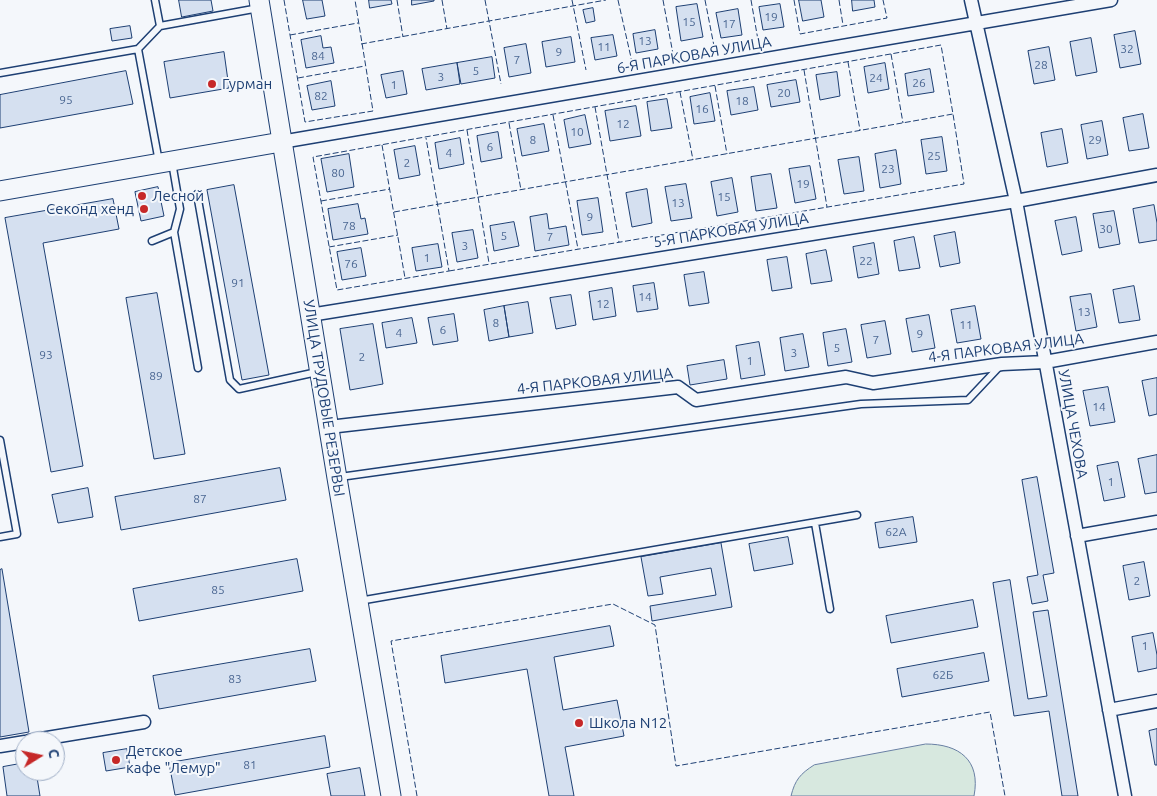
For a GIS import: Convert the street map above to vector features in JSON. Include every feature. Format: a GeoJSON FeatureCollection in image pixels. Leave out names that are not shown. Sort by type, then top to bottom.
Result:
{"type":"FeatureCollection","features":[{"type":"Feature","properties":{"kind":"main road","name":"УЛИЦА ТРУДОВЫЕ РЕЗЕРВЫ"},"geometry":{"type":"LineString","coordinates":[[260,4],[328,427],[391,796]]}},
{"type":"Feature","properties":{"kind":"main road"},"geometry":{"type":"LineString","coordinates":[[0,191],[281,142]]}},
{"type":"Feature","properties":{"kind":"street","name":"УЛИЦА ЧЕХОВА"},"geometry":{"type":"LineString","coordinates":[[971,0],[1016,201],[1125,796]]}},
{"type":"Feature","properties":{"kind":"street","name":"6-Я ПАРКОВАЯ УЛИЦА"},"geometry":{"type":"LineString","coordinates":[[281,142],[1111,0]]}},
{"type":"Feature","properties":{"kind":"street","name":"5-Я ПАРКОВАЯ УЛИЦА"},"geometry":{"type":"LineString","coordinates":[[310,315],[1016,201],[1157,175]]}},
{"type":"Feature","properties":{"kind":"street","name":"4-Я ПАРКОВАЯ УЛИЦА"},"geometry":{"type":"LineString","coordinates":[[328,427],[678,386],[696,400],[846,377],[872,383],[1002,364],[1046,362],[1157,342]]}},
{"type":"Feature","properties":{"kind":"street"},"geometry":{"type":"LineString","coordinates":[[1077,536],[1157,522]]}},
{"type":"Feature","properties":{"kind":"street"},"geometry":{"type":"LineString","coordinates":[[1109,710],[1157,701]]}},
{"type":"Feature","properties":{"kind":"street"},"geometry":{"type":"LineString","coordinates":[[65,735],[144,722]]}},
{"type":"Feature","properties":{"kind":"street"},"geometry":{"type":"LineString","coordinates":[[0,746],[15,744]]}},
{"type":"Feature","properties":{"kind":"lane"},"geometry":{"type":"LineString","coordinates":[[155,0],[160,26]]}},
{"type":"Feature","properties":{"kind":"lane"},"geometry":{"type":"LineString","coordinates":[[0,73],[138,48],[160,26],[260,4]]}},
{"type":"Feature","properties":{"kind":"lane"},"geometry":{"type":"LineString","coordinates":[[138,48],[166,162],[180,209],[174,232],[198,368]]}},
{"type":"Feature","properties":{"kind":"lane"},"geometry":{"type":"LineString","coordinates":[[197,194],[230,380],[239,389],[319,372]]}},
{"type":"Feature","properties":{"kind":"lane"},"geometry":{"type":"LineString","coordinates":[[152,242],[174,232]]}},
{"type":"Feature","properties":{"kind":"lane"},"geometry":{"type":"LineString","coordinates":[[337,478],[861,404],[968,400],[1002,364]]}},
{"type":"Feature","properties":{"kind":"lane"},"geometry":{"type":"LineString","coordinates":[[0,440],[17,534],[0,537]]}},
{"type":"Feature","properties":{"kind":"lane"},"geometry":{"type":"LineString","coordinates":[[358,602],[857,515]]}},
{"type":"Feature","properties":{"kind":"lane"},"geometry":{"type":"LineString","coordinates":[[815,523],[830,609]]}},
{"type":"Feature","properties":{"kind":"shaded area"},"geometry":{"type":"Polygon","coordinates":[[[926,744],[948,747],[965,756],[971,764],[974,773],[974,796],[791,796],[799,778],[814,765],[926,744]]]}},
{"type":"Feature","properties":{"kind":"building"},"geometry":{"type":"Polygon","coordinates":[[[179,0],[211,0],[213,11],[182,17],[179,0]]]}},
{"type":"Feature","properties":{"kind":"building"},"geometry":{"type":"Polygon","coordinates":[[[303,0],[322,0],[325,16],[307,19],[303,0]]]}},
{"type":"Feature","properties":{"kind":"building"},"geometry":{"type":"Polygon","coordinates":[[[369,0],[391,0],[392,4],[370,8],[369,0]]]}},
{"type":"Feature","properties":{"kind":"building"},"geometry":{"type":"Polygon","coordinates":[[[412,0],[434,0],[434,1],[412,5],[412,0]]]}},
{"type":"Feature","properties":{"kind":"building"},"geometry":{"type":"Polygon","coordinates":[[[799,0],[821,0],[824,17],[803,21],[799,0]]]}},
{"type":"Feature","properties":{"kind":"building"},"geometry":{"type":"Polygon","coordinates":[[[852,0],[874,0],[875,7],[853,11],[852,0]]]}},
{"type":"Feature","properties":{"kind":"building"},"geometry":{"type":"Polygon","coordinates":[[[697,4],[703,37],[681,41],[676,7],[697,4]]]}},
{"type":"Feature","properties":{"kind":"building"},"geometry":{"type":"Polygon","coordinates":[[[780,4],[784,27],[763,30],[759,7],[780,4]]]}},
{"type":"Feature","properties":{"kind":"building"},"geometry":{"type":"Polygon","coordinates":[[[593,8],[595,21],[586,23],[583,10],[593,8]]]}},
{"type":"Feature","properties":{"kind":"building"},"geometry":{"type":"Polygon","coordinates":[[[738,9],[742,35],[721,38],[716,13],[738,9]]]}},
{"type":"Feature","properties":{"kind":"building"},"geometry":{"type":"Polygon","coordinates":[[[130,26],[132,38],[112,41],[110,29],[130,26]]]}},
{"type":"Feature","properties":{"kind":"building"},"geometry":{"type":"Polygon","coordinates":[[[655,30],[658,49],[636,53],[633,34],[655,30]]]}},
{"type":"Feature","properties":{"kind":"building"},"geometry":{"type":"Polygon","coordinates":[[[1135,31],[1141,64],[1120,68],[1114,35],[1135,31]]]}},
{"type":"Feature","properties":{"kind":"building"},"geometry":{"type":"Polygon","coordinates":[[[613,35],[617,56],[595,60],[591,38],[613,35]]]}},
{"type":"Feature","properties":{"kind":"building"},"geometry":{"type":"Polygon","coordinates":[[[321,36],[323,48],[331,47],[334,63],[306,68],[301,40],[321,36]]]}},
{"type":"Feature","properties":{"kind":"building"},"geometry":{"type":"Polygon","coordinates":[[[571,37],[575,62],[546,67],[542,42],[571,37]]]}},
{"type":"Feature","properties":{"kind":"building"},"geometry":{"type":"Polygon","coordinates":[[[1091,38],[1097,72],[1076,76],[1070,42],[1091,38]]]}},
{"type":"Feature","properties":{"kind":"building"},"geometry":{"type":"Polygon","coordinates":[[[526,44],[531,73],[509,77],[504,48],[526,44]]]}},
{"type":"Feature","properties":{"kind":"building"},"geometry":{"type":"Polygon","coordinates":[[[1049,47],[1055,80],[1034,84],[1028,51],[1049,47]]]}},
{"type":"Feature","properties":{"kind":"building"},"geometry":{"type":"Polygon","coordinates":[[[224,52],[229,88],[170,98],[164,62],[224,52]]]}},
{"type":"Feature","properties":{"kind":"building"},"geometry":{"type":"Polygon","coordinates":[[[492,57],[495,78],[461,84],[457,63],[492,57]]]}},
{"type":"Feature","properties":{"kind":"building"},"geometry":{"type":"Polygon","coordinates":[[[457,63],[460,84],[426,90],[422,69],[457,63]]]}},
{"type":"Feature","properties":{"kind":"building"},"geometry":{"type":"Polygon","coordinates":[[[885,63],[889,89],[868,93],[864,67],[885,63]]]}},
{"type":"Feature","properties":{"kind":"building"},"geometry":{"type":"Polygon","coordinates":[[[930,69],[934,92],[908,96],[905,74],[930,69]]]}},
{"type":"Feature","properties":{"kind":"building"},"geometry":{"type":"Polygon","coordinates":[[[126,71],[133,104],[0,128],[0,95],[126,71]]]}},
{"type":"Feature","properties":{"kind":"building"},"geometry":{"type":"Polygon","coordinates":[[[403,71],[407,94],[386,98],[381,75],[403,71]]]}},
{"type":"Feature","properties":{"kind":"building"},"geometry":{"type":"Polygon","coordinates":[[[837,72],[840,96],[820,100],[816,75],[837,72]]]}},
{"type":"Feature","properties":{"kind":"building"},"geometry":{"type":"Polygon","coordinates":[[[796,80],[800,102],[771,107],[767,85],[796,80]]]}},
{"type":"Feature","properties":{"kind":"building"},"geometry":{"type":"Polygon","coordinates":[[[331,81],[335,106],[312,110],[307,86],[331,81]]]}},
{"type":"Feature","properties":{"kind":"building"},"geometry":{"type":"Polygon","coordinates":[[[754,87],[758,110],[731,115],[727,91],[754,87]]]}},
{"type":"Feature","properties":{"kind":"building"},"geometry":{"type":"Polygon","coordinates":[[[710,93],[715,121],[694,124],[690,97],[710,93]]]}},
{"type":"Feature","properties":{"kind":"building"},"geometry":{"type":"Polygon","coordinates":[[[667,99],[672,128],[651,131],[647,102],[667,99]]]}},
{"type":"Feature","properties":{"kind":"building"},"geometry":{"type":"Polygon","coordinates":[[[636,106],[641,136],[610,141],[605,111],[636,106]]]}},
{"type":"Feature","properties":{"kind":"building"},"geometry":{"type":"Polygon","coordinates":[[[1143,114],[1149,148],[1129,151],[1123,118],[1143,114]]]}},
{"type":"Feature","properties":{"kind":"building"},"geometry":{"type":"Polygon","coordinates":[[[585,115],[591,144],[569,148],[564,120],[585,115]]]}},
{"type":"Feature","properties":{"kind":"building"},"geometry":{"type":"Polygon","coordinates":[[[1102,121],[1108,155],[1087,159],[1081,125],[1102,121]]]}},
{"type":"Feature","properties":{"kind":"building"},"geometry":{"type":"Polygon","coordinates":[[[544,124],[549,151],[522,156],[517,129],[544,124]]]}},
{"type":"Feature","properties":{"kind":"building"},"geometry":{"type":"Polygon","coordinates":[[[1062,129],[1068,163],[1047,167],[1041,133],[1062,129]]]}},
{"type":"Feature","properties":{"kind":"building"},"geometry":{"type":"Polygon","coordinates":[[[498,132],[502,158],[481,162],[477,136],[498,132]]]}},
{"type":"Feature","properties":{"kind":"building"},"geometry":{"type":"Polygon","coordinates":[[[942,137],[947,171],[926,174],[921,140],[942,137]]]}},
{"type":"Feature","properties":{"kind":"building"},"geometry":{"type":"Polygon","coordinates":[[[460,138],[464,164],[439,169],[435,143],[460,138]]]}},
{"type":"Feature","properties":{"kind":"building"},"geometry":{"type":"Polygon","coordinates":[[[415,146],[420,175],[399,179],[394,150],[415,146]]]}},
{"type":"Feature","properties":{"kind":"building"},"geometry":{"type":"Polygon","coordinates":[[[896,150],[901,184],[880,188],[875,154],[896,150]]]}},
{"type":"Feature","properties":{"kind":"building"},"geometry":{"type":"Polygon","coordinates":[[[349,154],[354,187],[327,192],[321,159],[349,154]]]}},
{"type":"Feature","properties":{"kind":"building"},"geometry":{"type":"Polygon","coordinates":[[[859,157],[864,191],[844,194],[838,160],[859,157]]]}},
{"type":"Feature","properties":{"kind":"building"},"geometry":{"type":"Polygon","coordinates":[[[810,166],[816,199],[795,203],[789,169],[810,166]]]}},
{"type":"Feature","properties":{"kind":"building"},"geometry":{"type":"Polygon","coordinates":[[[771,174],[777,208],[756,211],[751,177],[771,174]]]}},
{"type":"Feature","properties":{"kind":"building"},"geometry":{"type":"Polygon","coordinates":[[[732,178],[738,212],[717,216],[711,182],[732,178]]]}},
{"type":"Feature","properties":{"kind":"building"},"geometry":{"type":"Polygon","coordinates":[[[686,184],[692,218],[671,221],[665,187],[686,184]]]}},
{"type":"Feature","properties":{"kind":"building"},"geometry":{"type":"Polygon","coordinates":[[[234,185],[269,375],[242,380],[207,190],[234,185]]]}},
{"type":"Feature","properties":{"kind":"building"},"geometry":{"type":"Polygon","coordinates":[[[158,187],[164,216],[141,221],[135,192],[158,187]]]}},
{"type":"Feature","properties":{"kind":"building"},"geometry":{"type":"Polygon","coordinates":[[[647,189],[652,223],[632,227],[626,193],[647,189]]]}},
{"type":"Feature","properties":{"kind":"building"},"geometry":{"type":"Polygon","coordinates":[[[598,198],[603,232],[582,235],[577,201],[598,198]]]}},
{"type":"Feature","properties":{"kind":"building"},"geometry":{"type":"Polygon","coordinates":[[[113,199],[119,229],[43,243],[83,466],[51,472],[5,218],[113,199]]]}},
{"type":"Feature","properties":{"kind":"building"},"geometry":{"type":"Polygon","coordinates":[[[358,204],[361,219],[365,218],[368,234],[333,240],[328,209],[358,204]]]}},
{"type":"Feature","properties":{"kind":"building"},"geometry":{"type":"Polygon","coordinates":[[[1154,205],[1157,240],[1139,243],[1133,209],[1154,205]]]}},
{"type":"Feature","properties":{"kind":"building"},"geometry":{"type":"Polygon","coordinates":[[[1114,211],[1120,244],[1099,248],[1093,214],[1114,211]]]}},
{"type":"Feature","properties":{"kind":"building"},"geometry":{"type":"Polygon","coordinates":[[[547,214],[549,229],[566,226],[569,245],[535,251],[530,217],[547,214]]]}},
{"type":"Feature","properties":{"kind":"building"},"geometry":{"type":"Polygon","coordinates":[[[1076,217],[1082,251],[1062,255],[1055,221],[1076,217]]]}},
{"type":"Feature","properties":{"kind":"building"},"geometry":{"type":"Polygon","coordinates":[[[514,222],[519,246],[494,251],[490,226],[514,222]]]}},
{"type":"Feature","properties":{"kind":"building"},"geometry":{"type":"Polygon","coordinates":[[[473,230],[478,258],[457,262],[452,233],[473,230]]]}},
{"type":"Feature","properties":{"kind":"building"},"geometry":{"type":"Polygon","coordinates":[[[955,232],[960,263],[940,267],[934,236],[955,232]]]}},
{"type":"Feature","properties":{"kind":"building"},"geometry":{"type":"Polygon","coordinates":[[[914,237],[920,268],[899,271],[894,241],[914,237]]]}},
{"type":"Feature","properties":{"kind":"building"},"geometry":{"type":"Polygon","coordinates":[[[874,243],[879,274],[858,278],[853,247],[874,243]]]}},
{"type":"Feature","properties":{"kind":"building"},"geometry":{"type":"Polygon","coordinates":[[[438,244],[442,267],[416,271],[412,248],[438,244]]]}},
{"type":"Feature","properties":{"kind":"building"},"geometry":{"type":"Polygon","coordinates":[[[361,248],[366,276],[342,280],[337,252],[361,248]]]}},
{"type":"Feature","properties":{"kind":"building"},"geometry":{"type":"Polygon","coordinates":[[[826,250],[832,281],[811,284],[806,254],[826,250]]]}},
{"type":"Feature","properties":{"kind":"building"},"geometry":{"type":"Polygon","coordinates":[[[787,257],[792,288],[772,291],[767,260],[787,257]]]}},
{"type":"Feature","properties":{"kind":"building"},"geometry":{"type":"Polygon","coordinates":[[[704,272],[709,303],[689,306],[684,275],[704,272]]]}},
{"type":"Feature","properties":{"kind":"building"},"geometry":{"type":"Polygon","coordinates":[[[654,283],[658,309],[637,312],[633,286],[654,283]]]}},
{"type":"Feature","properties":{"kind":"building"},"geometry":{"type":"Polygon","coordinates":[[[1134,286],[1140,320],[1119,323],[1113,290],[1134,286]]]}},
{"type":"Feature","properties":{"kind":"building"},"geometry":{"type":"Polygon","coordinates":[[[612,288],[616,316],[593,320],[589,292],[612,288]]]}},
{"type":"Feature","properties":{"kind":"building"},"geometry":{"type":"Polygon","coordinates":[[[157,293],[185,454],[154,459],[126,298],[157,293]]]}},
{"type":"Feature","properties":{"kind":"building"},"geometry":{"type":"Polygon","coordinates":[[[1091,294],[1097,327],[1076,331],[1070,297],[1091,294]]]}},
{"type":"Feature","properties":{"kind":"building"},"geometry":{"type":"Polygon","coordinates":[[[571,295],[576,325],[556,329],[550,298],[571,295]]]}},
{"type":"Feature","properties":{"kind":"building"},"geometry":{"type":"Polygon","coordinates":[[[528,302],[533,333],[509,337],[504,306],[528,302]]]}},
{"type":"Feature","properties":{"kind":"building"},"geometry":{"type":"Polygon","coordinates":[[[504,306],[509,337],[489,341],[484,310],[504,306]]]}},
{"type":"Feature","properties":{"kind":"building"},"geometry":{"type":"Polygon","coordinates":[[[975,306],[981,339],[957,343],[951,310],[975,306]]]}},
{"type":"Feature","properties":{"kind":"building"},"geometry":{"type":"Polygon","coordinates":[[[454,314],[458,341],[433,345],[428,318],[454,314]]]}},
{"type":"Feature","properties":{"kind":"building"},"geometry":{"type":"Polygon","coordinates":[[[929,315],[935,348],[912,352],[906,319],[929,315]]]}},
{"type":"Feature","properties":{"kind":"building"},"geometry":{"type":"Polygon","coordinates":[[[412,318],[417,343],[386,348],[382,323],[412,318]]]}},
{"type":"Feature","properties":{"kind":"building"},"geometry":{"type":"Polygon","coordinates":[[[885,321],[891,354],[867,358],[861,325],[885,321]]]}},
{"type":"Feature","properties":{"kind":"building"},"geometry":{"type":"Polygon","coordinates":[[[373,324],[383,384],[350,390],[340,329],[373,324]]]}},
{"type":"Feature","properties":{"kind":"building"},"geometry":{"type":"Polygon","coordinates":[[[846,329],[852,362],[828,366],[823,333],[846,329]]]}},
{"type":"Feature","properties":{"kind":"building"},"geometry":{"type":"Polygon","coordinates":[[[803,334],[809,367],[785,371],[780,338],[803,334]]]}},
{"type":"Feature","properties":{"kind":"building"},"geometry":{"type":"Polygon","coordinates":[[[759,342],[765,375],[741,379],[736,346],[759,342]]]}},
{"type":"Feature","properties":{"kind":"building"},"geometry":{"type":"Polygon","coordinates":[[[724,360],[727,379],[690,385],[687,366],[724,360]]]}},
{"type":"Feature","properties":{"kind":"building"},"geometry":{"type":"Polygon","coordinates":[[[1157,378],[1157,414],[1149,416],[1142,381],[1157,378]]]}},
{"type":"Feature","properties":{"kind":"building"},"geometry":{"type":"Polygon","coordinates":[[[1108,387],[1115,422],[1090,426],[1083,391],[1108,387]]]}},
{"type":"Feature","properties":{"kind":"building"},"geometry":{"type":"Polygon","coordinates":[[[1157,455],[1157,492],[1145,494],[1138,459],[1157,455]]]}},
{"type":"Feature","properties":{"kind":"building"},"geometry":{"type":"Polygon","coordinates":[[[1118,462],[1125,497],[1104,501],[1097,466],[1118,462]]]}},
{"type":"Feature","properties":{"kind":"building"},"geometry":{"type":"Polygon","coordinates":[[[280,468],[286,500],[121,530],[115,497],[280,468]]]}},
{"type":"Feature","properties":{"kind":"building"},"geometry":{"type":"Polygon","coordinates":[[[1037,477],[1054,573],[1043,575],[1048,601],[1032,604],[1027,577],[1038,575],[1022,480],[1037,477]]]}},
{"type":"Feature","properties":{"kind":"building"},"geometry":{"type":"Polygon","coordinates":[[[88,488],[93,517],[58,523],[52,495],[88,488]]]}},
{"type":"Feature","properties":{"kind":"building"},"geometry":{"type":"Polygon","coordinates":[[[913,517],[917,542],[879,548],[875,523],[913,517]]]}},
{"type":"Feature","properties":{"kind":"building"},"geometry":{"type":"Polygon","coordinates":[[[788,537],[793,564],[754,571],[749,544],[788,537]]]}},
{"type":"Feature","properties":{"kind":"building"},"geometry":{"type":"Polygon","coordinates":[[[721,543],[732,607],[652,621],[650,606],[716,595],[711,568],[660,577],[663,594],[648,596],[641,557],[721,543]]]}},
{"type":"Feature","properties":{"kind":"building"},"geometry":{"type":"Polygon","coordinates":[[[297,559],[303,591],[139,621],[133,589],[297,559]]]}},
{"type":"Feature","properties":{"kind":"building"},"geometry":{"type":"Polygon","coordinates":[[[1144,562],[1150,596],[1129,600],[1123,566],[1144,562]]]}},
{"type":"Feature","properties":{"kind":"building"},"geometry":{"type":"Polygon","coordinates":[[[2,569],[29,731],[15,731],[15,734],[0,737],[0,570],[2,569]]]}},
{"type":"Feature","properties":{"kind":"building"},"geometry":{"type":"Polygon","coordinates":[[[1010,580],[1028,699],[1047,696],[1033,612],[1048,610],[1078,796],[1062,796],[1049,711],[1014,716],[993,583],[1010,580]]]}},
{"type":"Feature","properties":{"kind":"building"},"geometry":{"type":"Polygon","coordinates":[[[973,600],[978,627],[891,643],[886,616],[973,600]]]}},
{"type":"Feature","properties":{"kind":"building","name":"Школа N12"},"geometry":{"type":"Polygon","coordinates":[[[610,626],[614,646],[554,657],[563,710],[617,700],[624,736],[565,747],[574,796],[549,796],[527,669],[445,683],[441,656],[610,626]]]}},
{"type":"Feature","properties":{"kind":"building"},"geometry":{"type":"Polygon","coordinates":[[[1153,633],[1157,668],[1138,672],[1132,637],[1153,633]]]}},
{"type":"Feature","properties":{"kind":"building"},"geometry":{"type":"Polygon","coordinates":[[[310,649],[316,681],[159,709],[153,676],[310,649]]]}},
{"type":"Feature","properties":{"kind":"building"},"geometry":{"type":"Polygon","coordinates":[[[984,653],[989,681],[902,697],[897,669],[984,653]]]}},
{"type":"Feature","properties":{"kind":"building"},"geometry":{"type":"Polygon","coordinates":[[[1157,729],[1157,765],[1155,765],[1149,731],[1157,729]]]}},
{"type":"Feature","properties":{"kind":"building"},"geometry":{"type":"Polygon","coordinates":[[[325,736],[330,767],[175,795],[169,763],[325,736]]]}},
{"type":"Feature","properties":{"kind":"building","name":"Детское кафе \"Лемур\""},"geometry":{"type":"Polygon","coordinates":[[[127,749],[130,767],[106,771],[103,753],[127,749]]]}},
{"type":"Feature","properties":{"kind":"building"},"geometry":{"type":"Polygon","coordinates":[[[15,765],[15,781],[38,781],[40,796],[7,796],[3,767],[15,765]]]}},
{"type":"Feature","properties":{"kind":"building"},"geometry":{"type":"Polygon","coordinates":[[[360,768],[365,796],[331,796],[327,774],[360,768]]]}},
{"type":"Feature","properties":{"kind":"fence"},"geometry":{"type":"LineString","coordinates":[[284,0],[305,122],[373,111],[355,0]]}},
{"type":"Feature","properties":{"kind":"fence"},"geometry":{"type":"LineString","coordinates":[[397,0],[403,37]]}},
{"type":"Feature","properties":{"kind":"fence"},"geometry":{"type":"LineString","coordinates":[[442,0],[447,29]]}},
{"type":"Feature","properties":{"kind":"fence"},"geometry":{"type":"LineString","coordinates":[[485,0],[501,84]]}},
{"type":"Feature","properties":{"kind":"fence"},"geometry":{"type":"LineString","coordinates":[[572,0],[586,70]]}},
{"type":"Feature","properties":{"kind":"fence"},"geometry":{"type":"LineString","coordinates":[[361,44],[606,0]]}},
{"type":"Feature","properties":{"kind":"fence"},"geometry":{"type":"LineString","coordinates":[[618,0],[632,62]]}},
{"type":"Feature","properties":{"kind":"fence"},"geometry":{"type":"LineString","coordinates":[[663,0],[673,54]]}},
{"type":"Feature","properties":{"kind":"fence"},"geometry":{"type":"LineString","coordinates":[[705,0],[714,46]]}},
{"type":"Feature","properties":{"kind":"fence"},"geometry":{"type":"LineString","coordinates":[[751,0],[758,40]]}},
{"type":"Feature","properties":{"kind":"fence"},"geometry":{"type":"LineString","coordinates":[[794,0],[800,34],[887,18],[883,0]]}},
{"type":"Feature","properties":{"kind":"fence"},"geometry":{"type":"LineString","coordinates":[[839,0],[843,25]]}},
{"type":"Feature","properties":{"kind":"fence"},"geometry":{"type":"LineString","coordinates":[[290,35],[358,23]]}},
{"type":"Feature","properties":{"kind":"fence"},"geometry":{"type":"LineString","coordinates":[[394,212],[464,200],[534,187],[953,114],[941,45],[313,157],[337,290],[449,271],[426,138]]}},
{"type":"Feature","properties":{"kind":"fence"},"geometry":{"type":"LineString","coordinates":[[891,54],[903,123]]}},
{"type":"Feature","properties":{"kind":"fence"},"geometry":{"type":"LineString","coordinates":[[848,62],[860,130]]}},
{"type":"Feature","properties":{"kind":"fence"},"geometry":{"type":"LineString","coordinates":[[298,78],[365,66]]}},
{"type":"Feature","properties":{"kind":"fence"},"geometry":{"type":"LineString","coordinates":[[804,70],[827,207]]}},
{"type":"Feature","properties":{"kind":"fence"},"geometry":{"type":"LineString","coordinates":[[715,86],[727,154]]}},
{"type":"Feature","properties":{"kind":"fence"},"geometry":{"type":"LineString","coordinates":[[680,92],[693,160]]}},
{"type":"Feature","properties":{"kind":"fence"},"geometry":{"type":"LineString","coordinates":[[595,107],[619,242]]}},
{"type":"Feature","properties":{"kind":"fence"},"geometry":{"type":"LineString","coordinates":[[449,271],[964,184],[953,114]]}},
{"type":"Feature","properties":{"kind":"fence"},"geometry":{"type":"LineString","coordinates":[[553,115],[578,249]]}},
{"type":"Feature","properties":{"kind":"fence"},"geometry":{"type":"LineString","coordinates":[[509,123],[521,190]]}},
{"type":"Feature","properties":{"kind":"fence"},"geometry":{"type":"LineString","coordinates":[[467,130],[489,263]]}},
{"type":"Feature","properties":{"kind":"fence"},"geometry":{"type":"LineString","coordinates":[[382,145],[405,278]]}},
{"type":"Feature","properties":{"kind":"fence"},"geometry":{"type":"LineString","coordinates":[[321,201],[390,189]]}},
{"type":"Feature","properties":{"kind":"fence"},"geometry":{"type":"LineString","coordinates":[[329,247],[398,235]]}},
{"type":"Feature","properties":{"kind":"fence"},"geometry":{"type":"LineString","coordinates":[[417,796],[391,641],[613,604],[655,625],[676,766],[990,712],[1005,796]]}},
{"type":"Feature","properties":{"kind":"place","name":"Гурман"},"geometry":{"type":"Point","coordinates":[212,84]}},
{"type":"Feature","properties":{"kind":"place","name":"Лесной"},"geometry":{"type":"Point","coordinates":[142,196]}},
{"type":"Feature","properties":{"kind":"place","name":"Секонд хенд"},"geometry":{"type":"Point","coordinates":[144,209]}},
{"type":"Feature","properties":{"kind":"place","name":"Школа N12"},"geometry":{"type":"Point","coordinates":[579,723]}},
{"type":"Feature","properties":{"kind":"place","name":"Детское кафе \"Лемур\""},"geometry":{"type":"Point","coordinates":[116,760]}}]}
